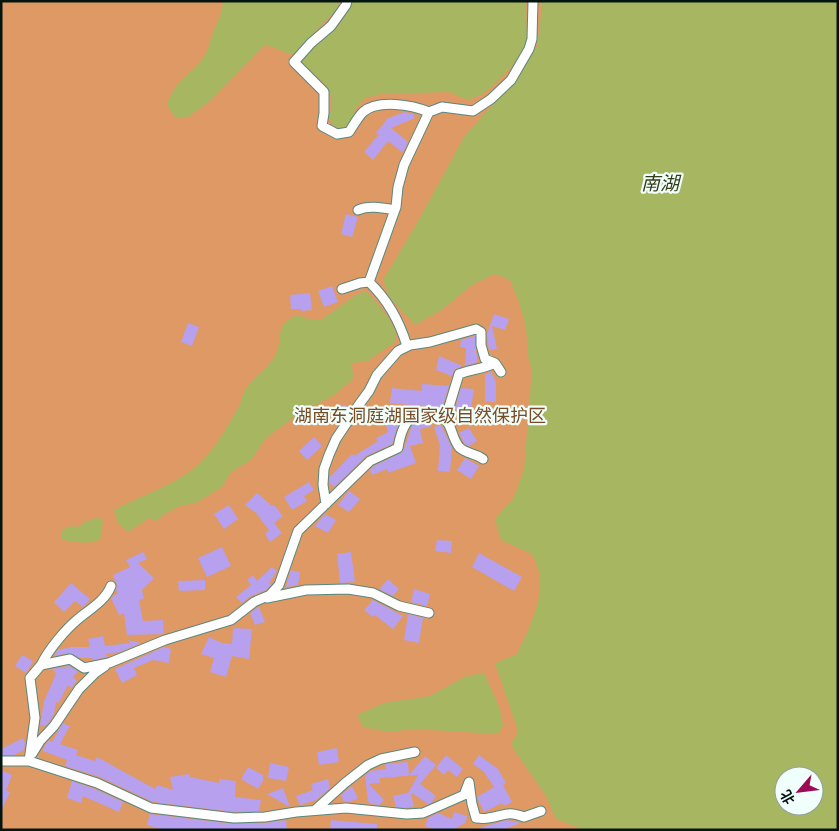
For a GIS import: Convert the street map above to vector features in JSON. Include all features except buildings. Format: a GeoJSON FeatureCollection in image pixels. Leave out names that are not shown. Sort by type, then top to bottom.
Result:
{"type":"FeatureCollection","features":[{"type":"Feature","properties":{"kind":"street"},"geometry":{"type":"LineString","coordinates":[[346,1],[346,5],[331,26],[311,43],[294,62],[324,92],[322,126],[337,134],[349,132],[363,112],[375,106],[396,105],[416,107],[429,112],[442,108],[473,111],[491,99],[511,80],[529,49],[532,40],[534,1]]}},
{"type":"Feature","properties":{"kind":"street"},"geometry":{"type":"LineString","coordinates":[[369,282],[395,210],[404,164],[429,112]]}},
{"type":"Feature","properties":{"kind":"street"},"geometry":{"type":"LineString","coordinates":[[358,210],[362,208],[377,208],[395,210]]}},
{"type":"Feature","properties":{"kind":"street"},"geometry":{"type":"LineString","coordinates":[[342,289],[369,282]]}},
{"type":"Feature","properties":{"kind":"street"},"geometry":{"type":"LineString","coordinates":[[369,282],[380,292],[403,333],[407,346]]}},
{"type":"Feature","properties":{"kind":"street"},"geometry":{"type":"LineString","coordinates":[[326,504],[324,469],[336,439],[369,391],[377,375],[398,351],[407,346],[476,328],[481,332],[481,345],[485,360],[495,363],[501,372]]}},
{"type":"Feature","properties":{"kind":"street"},"geometry":{"type":"LineString","coordinates":[[446,420],[459,374],[495,363]]}},
{"type":"Feature","properties":{"kind":"street"},"geometry":{"type":"LineString","coordinates":[[41,665],[70,659],[84,668],[109,663],[165,640],[231,620],[254,602],[270,595],[279,586],[298,531],[370,461],[398,448],[404,425],[417,413],[438,415],[446,420],[453,438],[460,448],[467,454],[477,455],[483,459]]}},
{"type":"Feature","properties":{"kind":"street"},"geometry":{"type":"LineString","coordinates":[[29,760],[35,718],[30,678],[41,665],[46,654],[66,630],[92,610],[111,586]]}},
{"type":"Feature","properties":{"kind":"street"},"geometry":{"type":"LineString","coordinates":[[261,599],[306,590],[348,589],[372,593],[399,606],[429,613]]}},
{"type":"Feature","properties":{"kind":"street"},"geometry":{"type":"LineString","coordinates":[[29,760],[40,741],[54,726],[79,689],[95,673],[109,663]]}},
{"type":"Feature","properties":{"kind":"street"},"geometry":{"type":"LineString","coordinates":[[315,810],[368,765],[381,759],[415,752]]}},
{"type":"Feature","properties":{"kind":"street"},"geometry":{"type":"LineString","coordinates":[[1,761],[29,760],[98,783],[151,808],[234,818],[265,817],[346,808],[407,814],[423,813],[464,795],[470,782],[472,804],[476,818],[488,818],[514,813],[524,817],[542,811]]}},
{"type":"Feature","properties":{"kind":"green space","name":"湖南东洞庭湖国家级自然保护区"},"geometry":{"type":"Polygon","coordinates":[[[1,1],[838,1],[838,830],[1,830],[1,1]]]}},
{"type":"Feature","properties":{"kind":"water"},"geometry":{"type":"Polygon","coordinates":[[[223,1],[339,1],[337,9],[294,54],[265,45],[210,101],[188,117],[175,117],[167,106],[170,97],[174,89],[196,67],[206,53],[223,1]]]}},
{"type":"Feature","properties":{"kind":"water"},"geometry":{"type":"Polygon","coordinates":[[[352,1],[526,1],[527,42],[513,65],[483,94],[468,100],[449,92],[381,94],[365,98],[355,109],[353,122],[342,128],[334,127],[329,117],[332,99],[330,93],[323,82],[303,67],[302,60],[312,47],[339,26],[352,1]]]}},
{"type":"Feature","properties":{"kind":"water","name":"南湖"},"geometry":{"type":"Polygon","coordinates":[[[540,1],[838,1],[838,830],[585,830],[556,819],[546,796],[511,745],[518,731],[495,663],[517,654],[534,614],[540,593],[538,570],[532,554],[501,540],[495,519],[514,497],[524,469],[532,369],[523,317],[510,280],[495,274],[472,285],[443,309],[415,325],[390,298],[383,280],[416,225],[464,137],[515,79],[537,46],[542,7],[540,1]]]}},
{"type":"Feature","properties":{"kind":"water"},"geometry":{"type":"Polygon","coordinates":[[[365,291],[392,323],[396,334],[395,342],[368,361],[352,363],[353,379],[334,395],[297,415],[265,439],[251,460],[231,472],[222,487],[196,503],[180,506],[168,512],[156,521],[149,518],[128,532],[118,523],[114,510],[181,477],[201,462],[230,422],[239,406],[245,389],[275,356],[280,333],[284,324],[289,319],[297,315],[321,320],[354,296],[365,291]]]}},
{"type":"Feature","properties":{"kind":"water"},"geometry":{"type":"Polygon","coordinates":[[[98,517],[103,521],[100,540],[80,542],[61,539],[62,530],[71,526],[77,527],[98,517]]]}},
{"type":"Feature","properties":{"kind":"water"},"geometry":{"type":"Polygon","coordinates":[[[484,673],[500,709],[503,725],[498,734],[414,729],[389,732],[363,727],[357,715],[384,703],[430,696],[466,676],[484,673]]]}}]}
